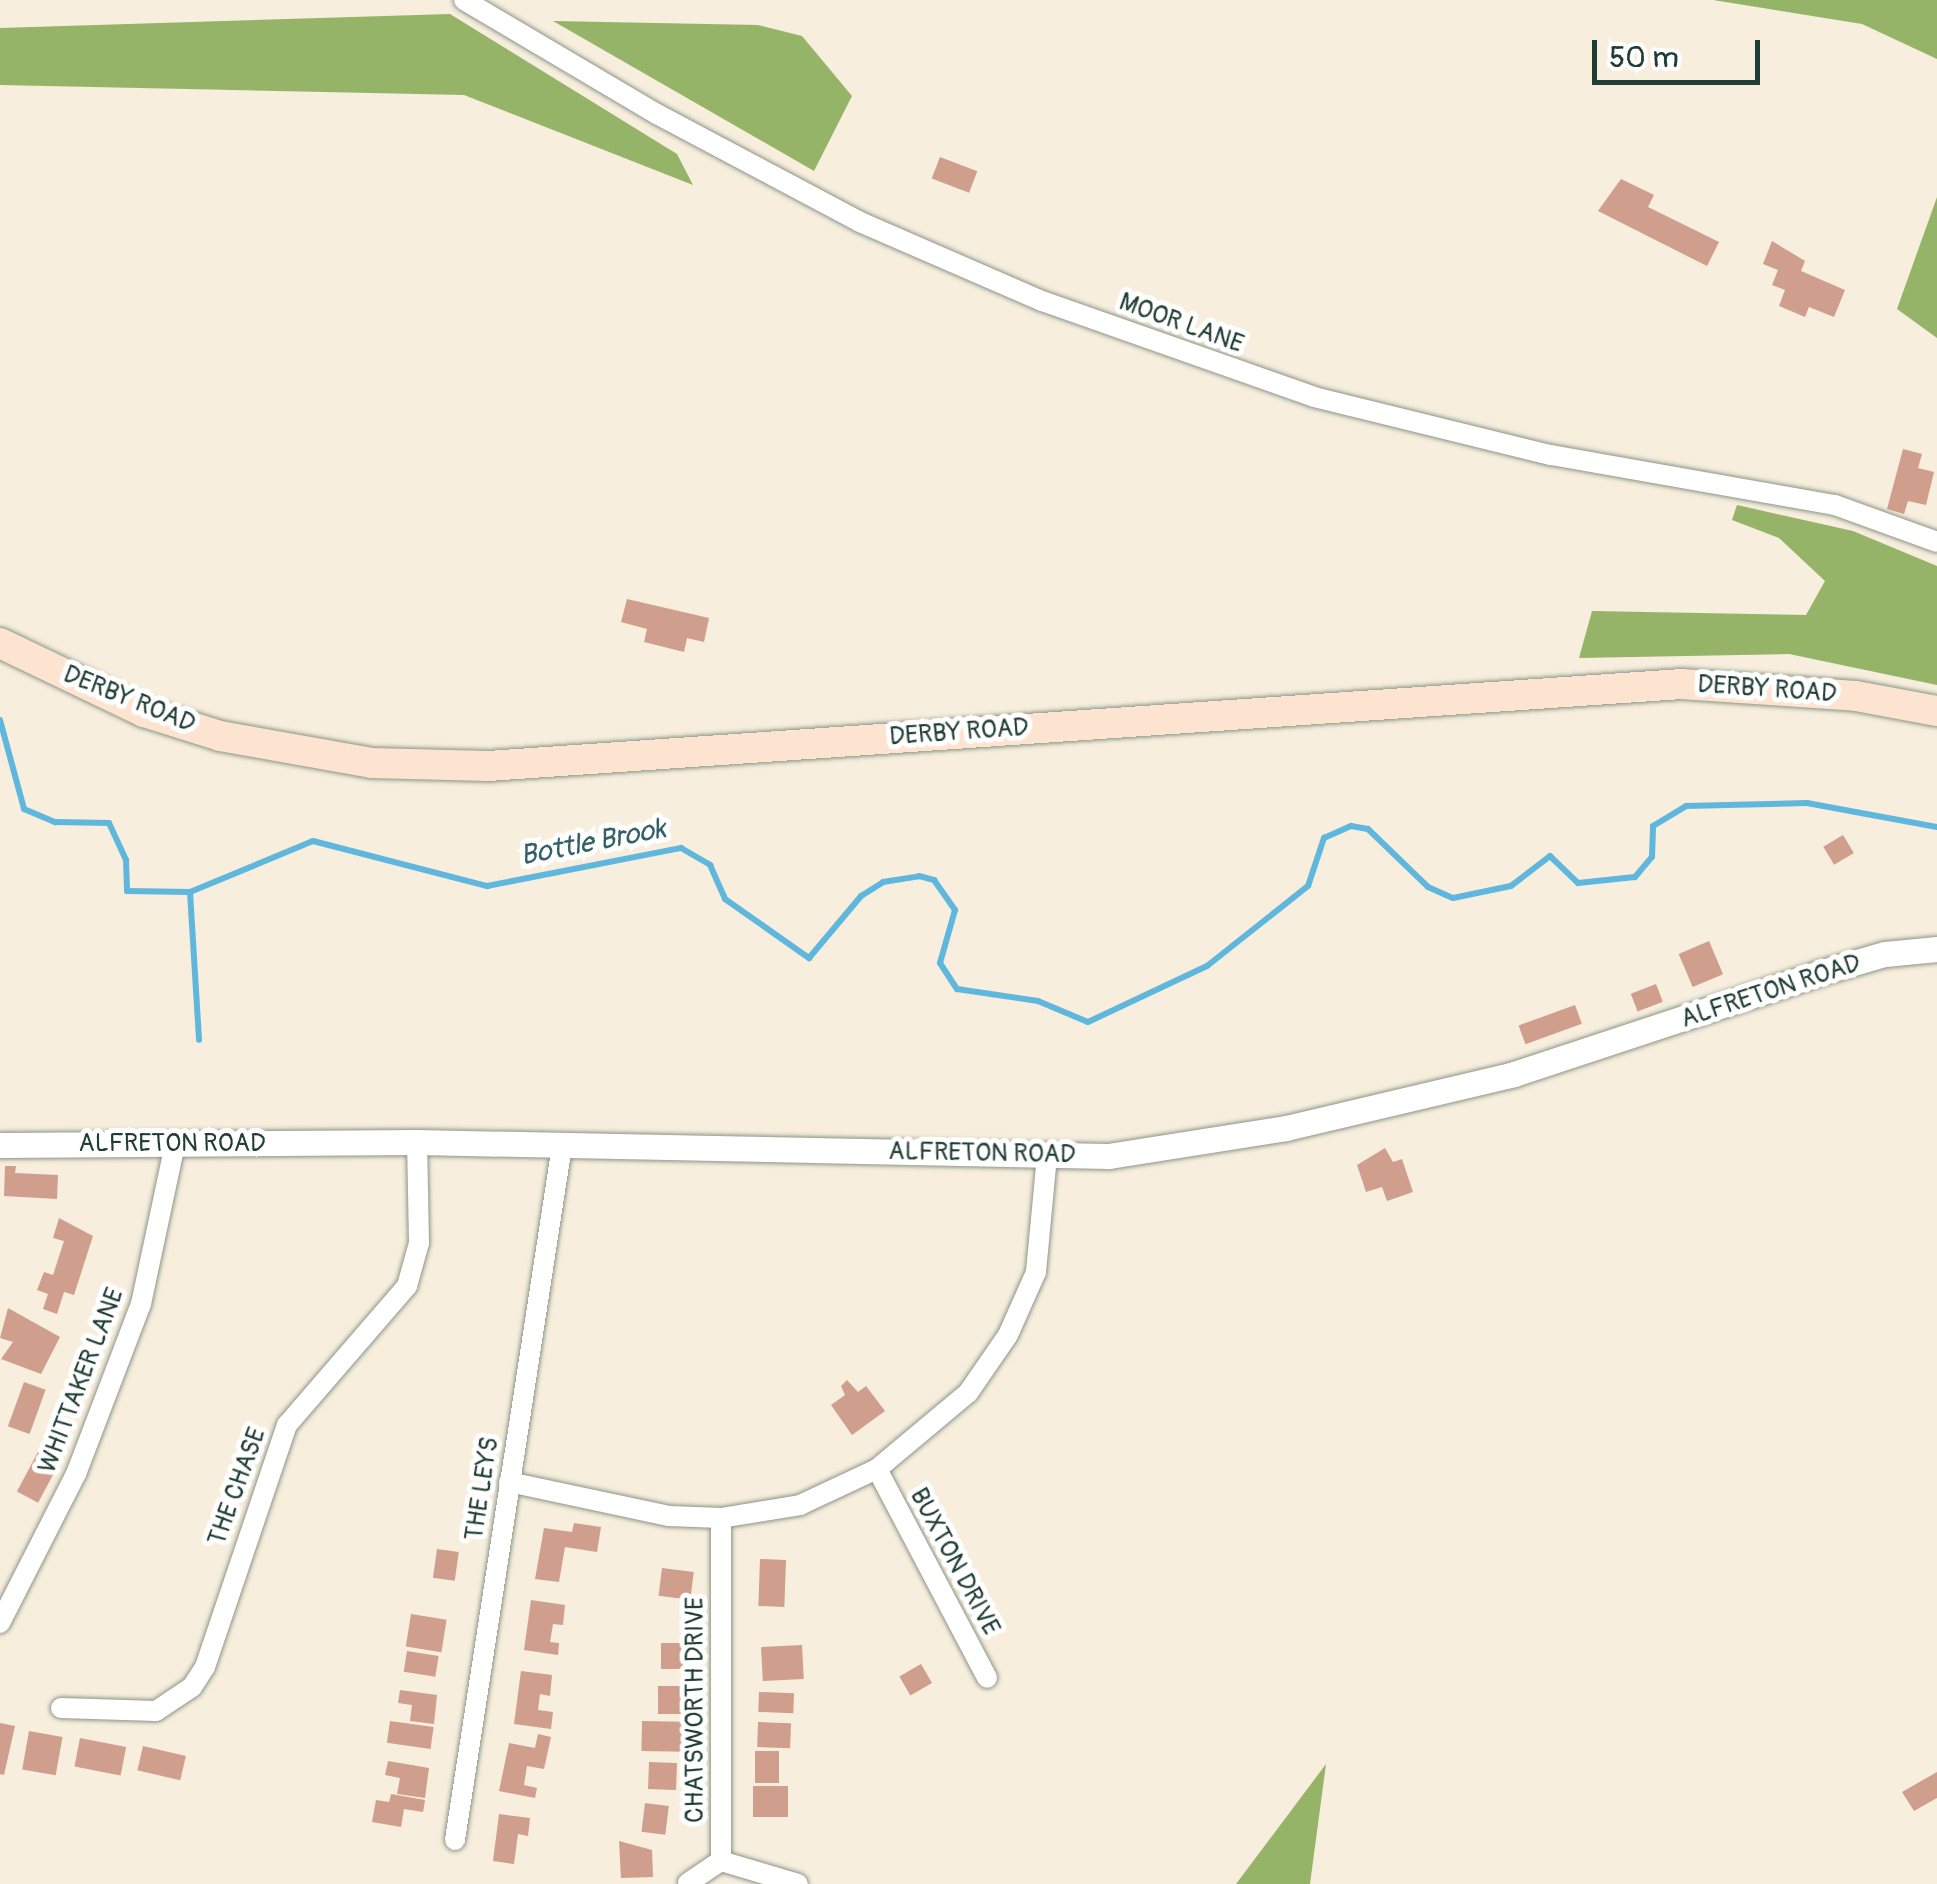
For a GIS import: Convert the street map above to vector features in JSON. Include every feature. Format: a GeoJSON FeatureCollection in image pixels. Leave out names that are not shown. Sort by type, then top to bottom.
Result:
{"type":"FeatureCollection","features":[{"type":"Feature","properties":{"kind":"main road","name":"DERBY ROAD"},"geometry":{"type":"LineString","coordinates":[[0,643],[163,718],[238,740],[371,763],[488,766],[1681,684],[1837,694],[1937,712]]}},
{"type":"Feature","properties":{"kind":"street","name":"MOOR LANE"},"geometry":{"type":"LineString","coordinates":[[464,0],[656,114],[860,222],[1042,301],[1314,398],[1551,455],[1834,505],[1937,542]]}},
{"type":"Feature","properties":{"kind":"street","name":"ALFRETON ROAD"},"geometry":{"type":"LineString","coordinates":[[0,1145],[417,1142],[1047,1156],[1187,1146],[1514,1074],[1868,959],[1937,949]]}},
{"type":"Feature","properties":{"kind":"street","name":"THE CHASE"},"geometry":{"type":"LineString","coordinates":[[61,1708],[156,1711],[192,1687],[205,1666],[287,1424],[407,1286],[418,1242],[417,1142]]}},
{"type":"Feature","properties":{"kind":"street","name":"WHITTAKER LANE"},"geometry":{"type":"LineString","coordinates":[[0,1623],[76,1474],[141,1304],[175,1144]]}},
{"type":"Feature","properties":{"kind":"street","name":"THE LEYS"},"geometry":{"type":"LineString","coordinates":[[455,1840],[562,1146]]}},
{"type":"Feature","properties":{"kind":"street"},"geometry":{"type":"LineString","coordinates":[[509,1482],[669,1516],[721,1518],[800,1505],[877,1469],[968,1393],[1008,1335],[1036,1272],[1047,1156]]}},
{"type":"Feature","properties":{"kind":"street","name":"BUXTON DRIVE"},"geometry":{"type":"LineString","coordinates":[[877,1469],[987,1678]]}},
{"type":"Feature","properties":{"kind":"street","name":"CHATSWORTH DRIVE"},"geometry":{"type":"LineString","coordinates":[[721,1518],[721,1862]]}},
{"type":"Feature","properties":{"kind":"street"},"geometry":{"type":"LineString","coordinates":[[688,1883],[721,1862],[798,1884]]}},
{"type":"Feature","properties":{"kind":"green space"},"geometry":{"type":"Polygon","coordinates":[[[1713,0],[1937,0],[1937,59],[1862,24],[1713,0]]]}},
{"type":"Feature","properties":{"kind":"green space"},"geometry":{"type":"Polygon","coordinates":[[[450,14],[677,154],[693,185],[464,95],[0,85],[0,28],[450,14]]]}},
{"type":"Feature","properties":{"kind":"green space"},"geometry":{"type":"Polygon","coordinates":[[[553,21],[758,25],[802,36],[852,96],[814,171],[553,21]]]}},
{"type":"Feature","properties":{"kind":"green space"},"geometry":{"type":"Polygon","coordinates":[[[1937,197],[1937,338],[1897,309],[1937,197]]]}},
{"type":"Feature","properties":{"kind":"green space"},"geometry":{"type":"Polygon","coordinates":[[[1737,505],[1853,531],[1937,566],[1937,685],[1789,654],[1579,658],[1592,611],[1806,615],[1825,581],[1779,538],[1732,520],[1737,505]]]}},
{"type":"Feature","properties":{"kind":"green space"},"geometry":{"type":"Polygon","coordinates":[[[1326,1764],[1310,1884],[1236,1884],[1326,1764]]]}},
{"type":"Feature","properties":{"kind":"building"},"geometry":{"type":"Polygon","coordinates":[[[940,157],[977,171],[969,193],[932,178],[940,157]]]}},
{"type":"Feature","properties":{"kind":"building"},"geometry":{"type":"Polygon","coordinates":[[[1621,179],[1654,195],[1648,207],[1719,242],[1707,266],[1598,211],[1621,179]]]}},
{"type":"Feature","properties":{"kind":"building"},"geometry":{"type":"Polygon","coordinates":[[[1772,241],[1805,261],[1801,271],[1845,290],[1834,317],[1809,307],[1805,317],[1779,306],[1785,290],[1772,285],[1778,270],[1763,264],[1772,241]]]}},
{"type":"Feature","properties":{"kind":"building"},"geometry":{"type":"Polygon","coordinates":[[[1903,449],[1922,454],[1918,468],[1934,472],[1926,505],[1908,501],[1904,514],[1887,509],[1903,449]]]}},
{"type":"Feature","properties":{"kind":"building"},"geometry":{"type":"Polygon","coordinates":[[[627,599],[709,618],[704,642],[687,638],[684,652],[644,642],[647,629],[621,622],[627,599]]]}},
{"type":"Feature","properties":{"kind":"building"},"geometry":{"type":"Polygon","coordinates":[[[1843,835],[1854,853],[1834,865],[1823,847],[1843,835]]]}},
{"type":"Feature","properties":{"kind":"building"},"geometry":{"type":"Polygon","coordinates":[[[1709,941],[1723,974],[1693,987],[1679,954],[1709,941]]]}},
{"type":"Feature","properties":{"kind":"building"},"geometry":{"type":"Polygon","coordinates":[[[1656,984],[1663,1002],[1638,1011],[1631,994],[1656,984]]]}},
{"type":"Feature","properties":{"kind":"building"},"geometry":{"type":"Polygon","coordinates":[[[1575,1005],[1582,1024],[1525,1044],[1519,1026],[1575,1005]]]}},
{"type":"Feature","properties":{"kind":"building"},"geometry":{"type":"Polygon","coordinates":[[[1385,1148],[1393,1162],[1402,1159],[1413,1192],[1387,1201],[1382,1187],[1366,1192],[1357,1165],[1385,1148]]]}},
{"type":"Feature","properties":{"kind":"building"},"geometry":{"type":"Polygon","coordinates":[[[5,1166],[16,1166],[15,1173],[58,1175],[57,1199],[4,1196],[5,1166]]]}},
{"type":"Feature","properties":{"kind":"building"},"geometry":{"type":"Polygon","coordinates":[[[59,1218],[93,1236],[74,1295],[64,1292],[57,1314],[43,1309],[48,1294],[37,1290],[44,1272],[53,1275],[64,1241],[53,1238],[59,1218]]]}},
{"type":"Feature","properties":{"kind":"building"},"geometry":{"type":"Polygon","coordinates":[[[8,1308],[60,1337],[41,1374],[1,1359],[13,1342],[0,1338],[8,1308]]]}},
{"type":"Feature","properties":{"kind":"building"},"geometry":{"type":"Polygon","coordinates":[[[847,1380],[858,1392],[866,1386],[885,1411],[852,1435],[831,1405],[845,1395],[841,1386],[847,1380]]]}},
{"type":"Feature","properties":{"kind":"building"},"geometry":{"type":"Polygon","coordinates":[[[24,1382],[46,1390],[30,1434],[8,1426],[24,1382]]]}},
{"type":"Feature","properties":{"kind":"building"},"geometry":{"type":"Polygon","coordinates":[[[39,1450],[60,1461],[38,1503],[17,1491],[39,1450]]]}},
{"type":"Feature","properties":{"kind":"building"},"geometry":{"type":"Polygon","coordinates":[[[574,1523],[601,1527],[597,1552],[565,1547],[559,1582],[535,1579],[544,1528],[572,1532],[574,1523]]]}},
{"type":"Feature","properties":{"kind":"building"},"geometry":{"type":"Polygon","coordinates":[[[437,1549],[459,1552],[455,1581],[433,1578],[437,1549]]]}},
{"type":"Feature","properties":{"kind":"building"},"geometry":{"type":"Polygon","coordinates":[[[760,1559],[786,1560],[784,1607],[758,1606],[760,1559]]]}},
{"type":"Feature","properties":{"kind":"building"},"geometry":{"type":"Polygon","coordinates":[[[662,1568],[694,1572],[690,1600],[659,1596],[662,1568]]]}},
{"type":"Feature","properties":{"kind":"building"},"geometry":{"type":"Polygon","coordinates":[[[531,1600],[565,1605],[563,1625],[553,1624],[550,1642],[559,1643],[558,1655],[524,1650],[531,1600]]]}},
{"type":"Feature","properties":{"kind":"building"},"geometry":{"type":"Polygon","coordinates":[[[411,1614],[447,1620],[441,1652],[406,1647],[411,1614]]]}},
{"type":"Feature","properties":{"kind":"building"},"geometry":{"type":"Polygon","coordinates":[[[661,1643],[690,1643],[690,1669],[661,1669],[661,1643]]]}},
{"type":"Feature","properties":{"kind":"building"},"geometry":{"type":"Polygon","coordinates":[[[802,1645],[804,1679],[763,1681],[761,1647],[802,1645]]]}},
{"type":"Feature","properties":{"kind":"building"},"geometry":{"type":"Polygon","coordinates":[[[407,1651],[439,1656],[435,1677],[404,1672],[407,1651]]]}},
{"type":"Feature","properties":{"kind":"building"},"geometry":{"type":"Polygon","coordinates":[[[921,1664],[932,1683],[910,1696],[899,1676],[921,1664]]]}},
{"type":"Feature","properties":{"kind":"building"},"geometry":{"type":"Polygon","coordinates":[[[521,1671],[552,1675],[550,1696],[540,1694],[538,1710],[553,1712],[551,1729],[514,1724],[521,1671]]]}},
{"type":"Feature","properties":{"kind":"building"},"geometry":{"type":"Polygon","coordinates":[[[658,1686],[690,1686],[690,1714],[658,1714],[658,1686]]]}},
{"type":"Feature","properties":{"kind":"building"},"geometry":{"type":"Polygon","coordinates":[[[400,1690],[437,1695],[434,1724],[410,1721],[412,1705],[398,1703],[400,1690]]]}},
{"type":"Feature","properties":{"kind":"building"},"geometry":{"type":"Polygon","coordinates":[[[759,1692],[794,1693],[793,1713],[758,1712],[759,1692]]]}},
{"type":"Feature","properties":{"kind":"building"},"geometry":{"type":"Polygon","coordinates":[[[390,1721],[434,1727],[431,1749],[387,1743],[390,1721]]]}},
{"type":"Feature","properties":{"kind":"building"},"geometry":{"type":"Polygon","coordinates":[[[642,1721],[685,1722],[684,1752],[641,1751],[642,1721]]]}},
{"type":"Feature","properties":{"kind":"building"},"geometry":{"type":"Polygon","coordinates":[[[758,1722],[791,1723],[790,1748],[757,1747],[758,1722]]]}},
{"type":"Feature","properties":{"kind":"building"},"geometry":{"type":"Polygon","coordinates":[[[0,1723],[15,1726],[4,1775],[0,1774],[0,1723]]]}},
{"type":"Feature","properties":{"kind":"building"},"geometry":{"type":"Polygon","coordinates":[[[29,1731],[62,1737],[56,1775],[22,1769],[29,1731]]]}},
{"type":"Feature","properties":{"kind":"building"},"geometry":{"type":"Polygon","coordinates":[[[538,1734],[551,1737],[544,1769],[527,1766],[524,1785],[537,1788],[535,1798],[499,1791],[509,1743],[535,1748],[538,1734]]]}},
{"type":"Feature","properties":{"kind":"building"},"geometry":{"type":"Polygon","coordinates":[[[80,1738],[126,1747],[121,1775],[74,1766],[80,1738]]]}},
{"type":"Feature","properties":{"kind":"building"},"geometry":{"type":"Polygon","coordinates":[[[143,1746],[186,1756],[180,1780],[137,1770],[143,1746]]]}},
{"type":"Feature","properties":{"kind":"building"},"geometry":{"type":"Polygon","coordinates":[[[755,1751],[779,1751],[779,1783],[755,1783],[755,1751]]]}},
{"type":"Feature","properties":{"kind":"building"},"geometry":{"type":"Polygon","coordinates":[[[388,1761],[429,1768],[425,1798],[397,1794],[400,1778],[385,1775],[388,1761]]]}},
{"type":"Feature","properties":{"kind":"building"},"geometry":{"type":"Polygon","coordinates":[[[649,1762],[677,1763],[676,1790],[648,1789],[649,1762]]]}},
{"type":"Feature","properties":{"kind":"building"},"geometry":{"type":"Polygon","coordinates":[[[1937,1772],[1937,1798],[1914,1811],[1902,1792],[1937,1772]]]}},
{"type":"Feature","properties":{"kind":"building"},"geometry":{"type":"Polygon","coordinates":[[[753,1786],[788,1786],[788,1817],[753,1817],[753,1786]]]}},
{"type":"Feature","properties":{"kind":"building"},"geometry":{"type":"Polygon","coordinates":[[[391,1794],[425,1800],[423,1812],[404,1809],[401,1827],[372,1822],[376,1800],[389,1802],[391,1794]]]}},
{"type":"Feature","properties":{"kind":"building"},"geometry":{"type":"Polygon","coordinates":[[[645,1803],[669,1806],[665,1835],[641,1832],[645,1803]]]}},
{"type":"Feature","properties":{"kind":"building"},"geometry":{"type":"Polygon","coordinates":[[[499,1814],[530,1818],[528,1836],[518,1834],[514,1864],[493,1861],[499,1814]]]}},
{"type":"Feature","properties":{"kind":"building"},"geometry":{"type":"Polygon","coordinates":[[[619,1841],[652,1850],[653,1877],[621,1878],[619,1841]]]}},
{"type":"Feature","properties":{"kind":"waterway","name":"Bottle Brook"},"geometry":{"type":"LineString","coordinates":[[0,720],[24,809],[55,822],[109,823],[126,860],[127,891],[190,892],[313,841],[487,886],[681,848],[710,865],[725,899],[809,958],[861,896],[883,882],[919,876],[934,880],[955,910],[940,963],[957,989],[1038,1001],[1088,1022],[1207,966],[1308,886],[1324,838],[1351,826],[1368,829],[1428,887],[1453,898],[1511,886],[1550,856],[1578,883],[1635,877],[1652,857],[1653,826],[1686,806],[1807,803],[1937,827]]}},
{"type":"Feature","properties":{"kind":"waterway"},"geometry":{"type":"LineString","coordinates":[[190,892],[199,1040]]}}]}
